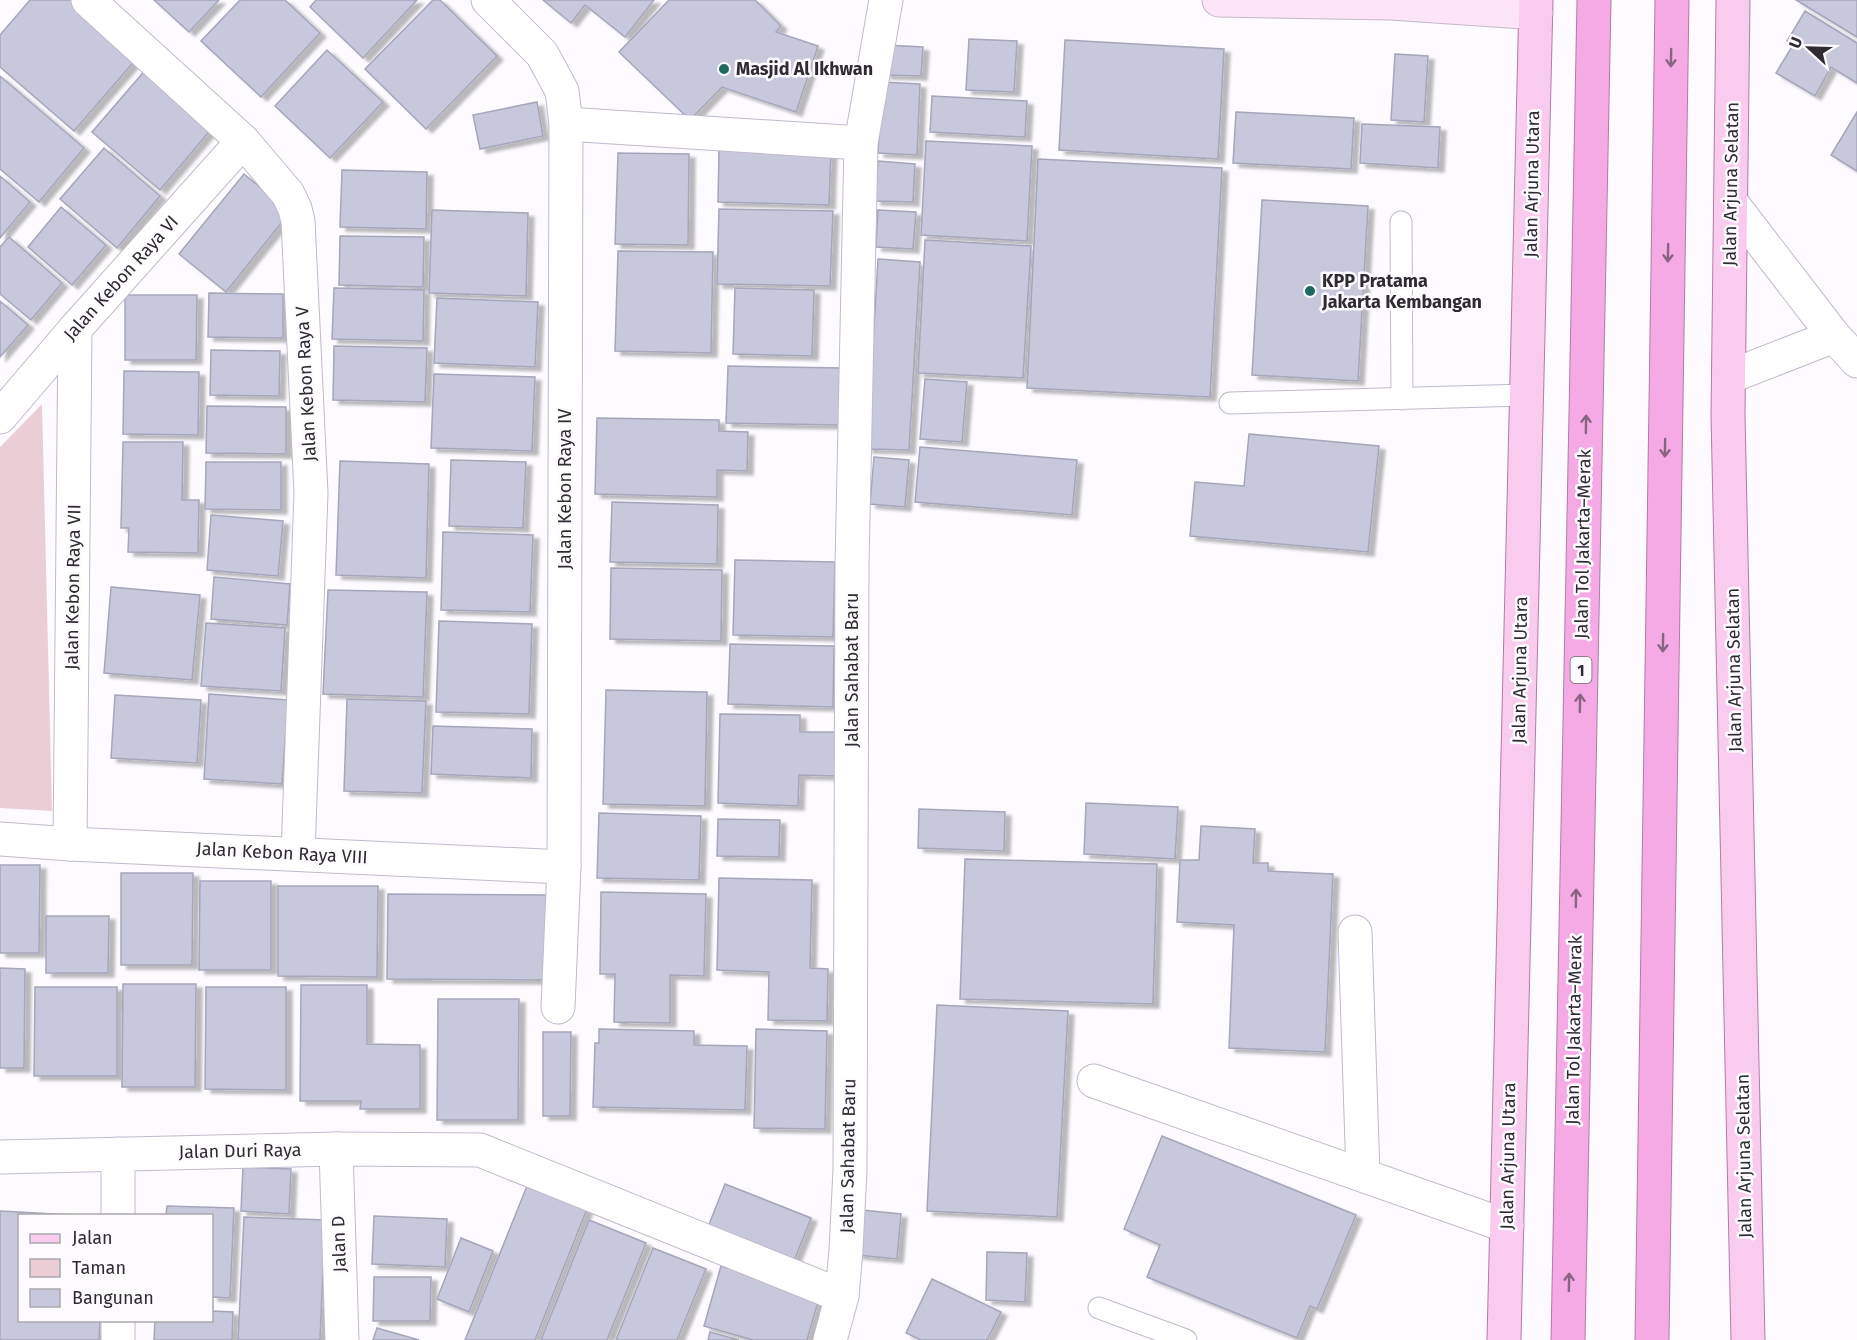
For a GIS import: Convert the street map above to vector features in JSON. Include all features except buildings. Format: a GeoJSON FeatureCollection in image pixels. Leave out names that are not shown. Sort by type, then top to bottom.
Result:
{"type":"FeatureCollection","features":[{"type":"Feature","properties":{"kind":"highway","name":"Jalan Tol Jakarta–Merak"},"geometry":{"type":"LineString","coordinates":[[1568,1340],[1594,0]]}},
{"type":"Feature","properties":{"kind":"highway"},"geometry":{"type":"LineString","coordinates":[[1652,1340],[1672,0]]}},
{"type":"Feature","properties":{"kind":"main road","name":"Jalan Arjuna Selatan"},"geometry":{"type":"LineString","coordinates":[[1733,0],[1729,438],[1748,1340]]}},
{"type":"Feature","properties":{"kind":"main road","name":"Jalan Arjuna Utara"},"geometry":{"type":"LineString","coordinates":[[1504,1340],[1536,7]]}},
{"type":"Feature","properties":{"kind":"street","name":"Jalan Kebon Raya V"},"geometry":{"type":"LineString","coordinates":[[88,0],[243,141],[288,194],[298,221],[311,493],[298,854]]}},
{"type":"Feature","properties":{"kind":"street","name":"Jalan Kebon Raya IV"},"geometry":{"type":"LineString","coordinates":[[488,0],[542,54],[562,91],[566,124],[564,867],[558,1007]]}},
{"type":"Feature","properties":{"kind":"street"},"geometry":{"type":"LineString","coordinates":[[1219,0],[1392,2],[1536,7]]}},
{"type":"Feature","properties":{"kind":"street","name":"Jalan Sahabat Baru"},"geometry":{"type":"LineString","coordinates":[[830,1340],[842,1296],[850,1170],[852,565],[861,143],[885,10]]}},
{"type":"Feature","properties":{"kind":"street"},"geometry":{"type":"LineString","coordinates":[[566,124],[861,143]]}},
{"type":"Feature","properties":{"kind":"street","name":"Jalan Kebon Raya VI"},"geometry":{"type":"LineString","coordinates":[[0,417],[75,329],[243,141]]}},
{"type":"Feature","properties":{"kind":"street"},"geometry":{"type":"LineString","coordinates":[[1731,202],[1821,341],[1857,361]]}},
{"type":"Feature","properties":{"kind":"street","name":"Jalan Kebon Raya VII"},"geometry":{"type":"LineString","coordinates":[[70,844],[75,329]]}},
{"type":"Feature","properties":{"kind":"street"},"geometry":{"type":"LineString","coordinates":[[1729,377],[1821,341]]}},
{"type":"Feature","properties":{"kind":"street","name":"Jalan Kebon Raya VIII"},"geometry":{"type":"LineString","coordinates":[[0,839],[564,867]]}},
{"type":"Feature","properties":{"kind":"street"},"geometry":{"type":"LineString","coordinates":[[1354,932],[1363,1175]]}},
{"type":"Feature","properties":{"kind":"street"},"geometry":{"type":"LineString","coordinates":[[1094,1082],[1507,1226]]}},
{"type":"Feature","properties":{"kind":"street","name":"Jalan Duri Raya"},"geometry":{"type":"LineString","coordinates":[[0,1157],[336,1149],[480,1150],[842,1296]]}},
{"type":"Feature","properties":{"kind":"street","name":"Jalan D"},"geometry":{"type":"LineString","coordinates":[[336,1149],[342,1340]]}},
{"type":"Feature","properties":{"kind":"street"},"geometry":{"type":"LineString","coordinates":[[118,1154],[118,1214]]}},
{"type":"Feature","properties":{"kind":"street"},"geometry":{"type":"LineString","coordinates":[[118,1322],[118,1340]]}},
{"type":"Feature","properties":{"kind":"lane"},"geometry":{"type":"LineString","coordinates":[[1401,222],[1402,399]]}},
{"type":"Feature","properties":{"kind":"lane"},"geometry":{"type":"LineString","coordinates":[[1230,403],[1527,395]]}},
{"type":"Feature","properties":{"kind":"lane"},"geometry":{"type":"LineString","coordinates":[[1099,1308],[1186,1340]]}},
{"type":"Feature","properties":{"kind":"green space"},"geometry":{"type":"Polygon","coordinates":[[[42,404],[52,811],[0,808],[0,447],[42,404]]]}},
{"type":"Feature","properties":{"kind":"place","name":"Masjid Al Ikhwan"},"geometry":{"type":"Point","coordinates":[724,69]}},
{"type":"Feature","properties":{"kind":"place","name":"KPP Pratama Jakarta Kembangan"},"geometry":{"type":"Point","coordinates":[1310,291]}}]}
